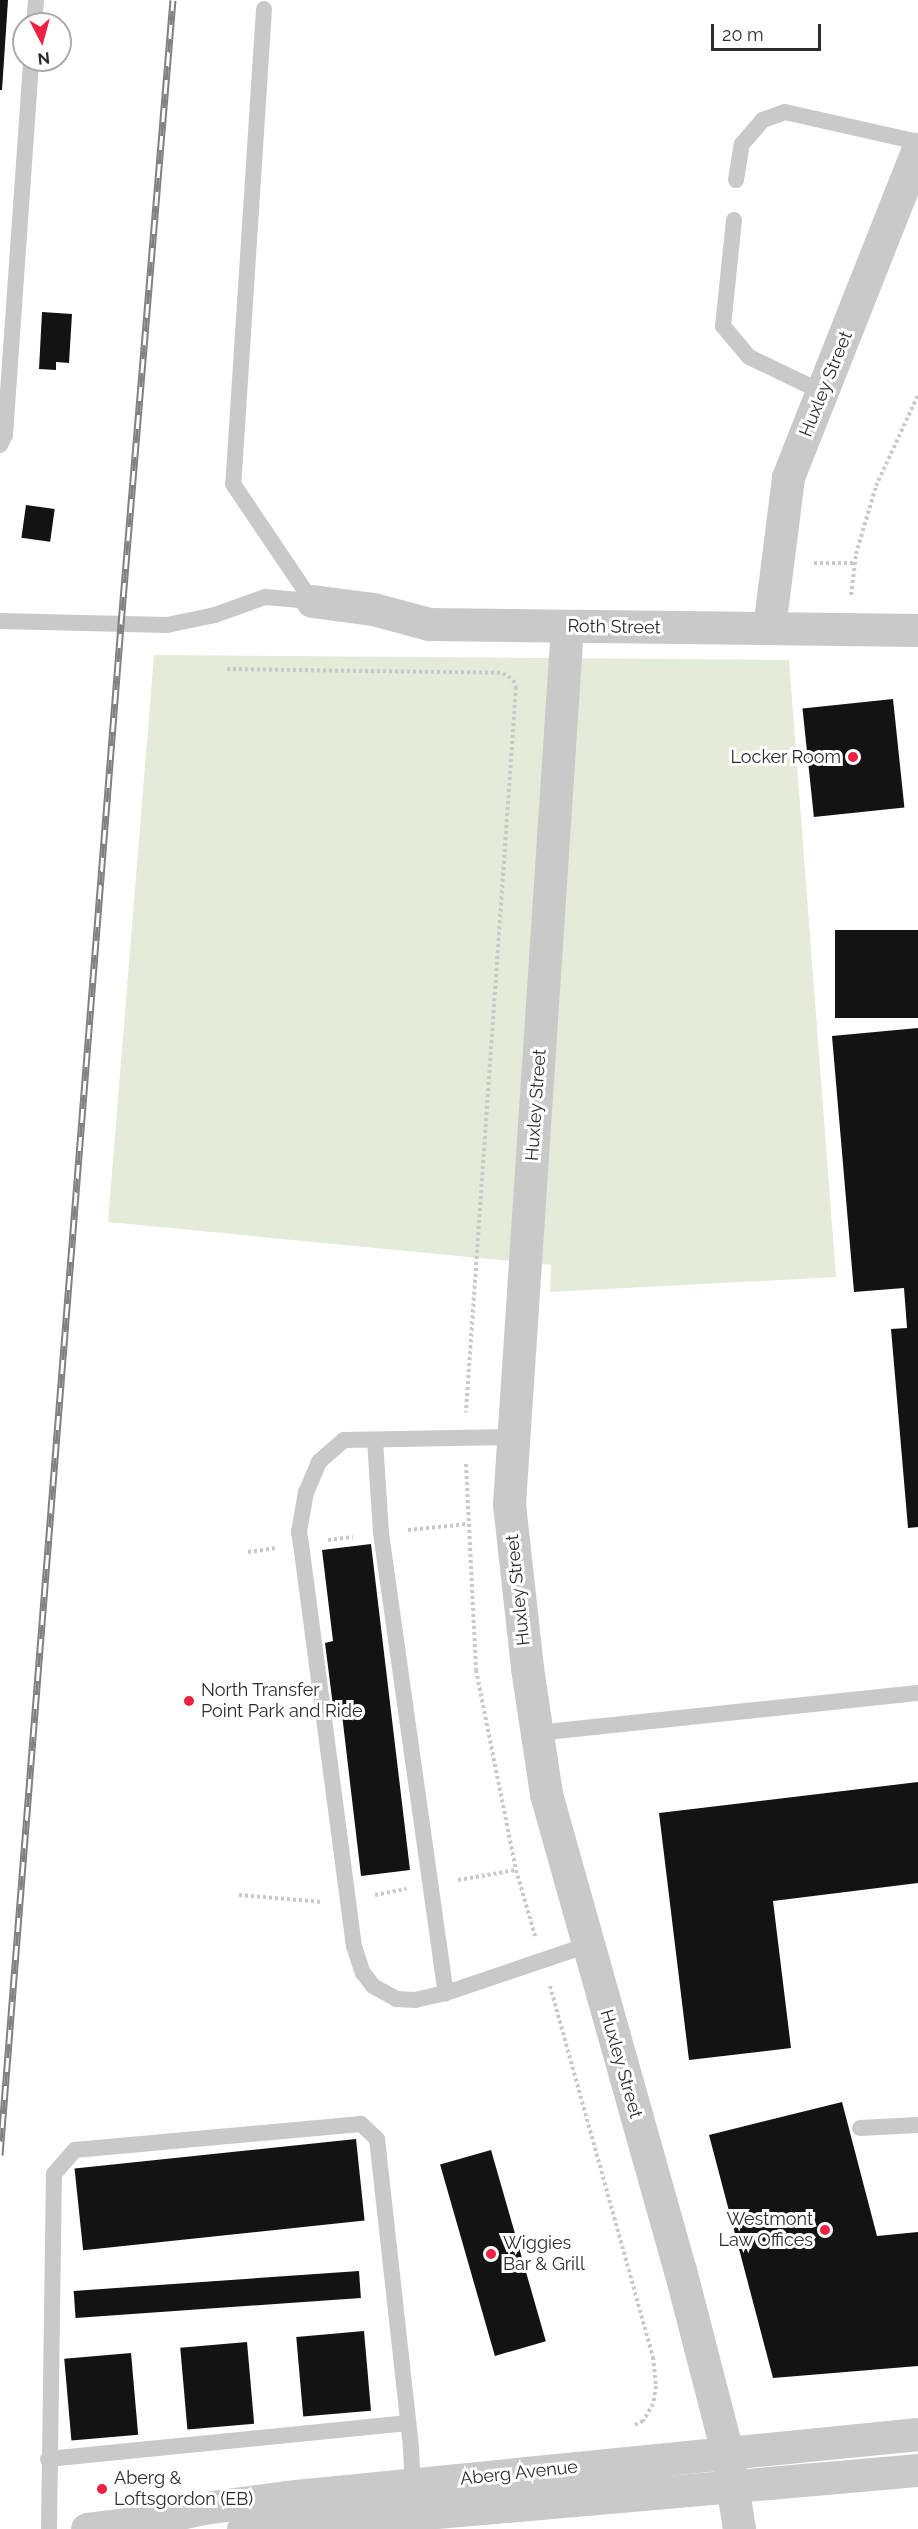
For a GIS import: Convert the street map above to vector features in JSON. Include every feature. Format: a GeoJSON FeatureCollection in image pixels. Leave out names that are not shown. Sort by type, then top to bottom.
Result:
{"type":"FeatureCollection","features":[{"type":"Feature","properties":{"kind":"street","name":"Huxley Street"},"geometry":{"type":"LineString","coordinates":[[769,628],[788,477],[918,149]]}},
{"type":"Feature","properties":{"kind":"street","name":"Roth Street"},"geometry":{"type":"LineString","coordinates":[[312,601],[373,609],[429,624],[918,630]]}},
{"type":"Feature","properties":{"kind":"street","name":"Huxley Street"},"geometry":{"type":"LineString","coordinates":[[567,626],[509,1504],[526,1668],[546,1794],[680,2270],[727,2452],[739,2529]]}},
{"type":"Feature","properties":{"kind":"street","name":"Aberg Avenue"},"geometry":{"type":"LineString","coordinates":[[243,2529],[284,2517],[727,2452],[918,2434]]}},
{"type":"Feature","properties":{"kind":"street","name":"Aberg Avenue"},"geometry":{"type":"LineString","coordinates":[[414,2499],[733,2487],[918,2469]]}},
{"type":"Feature","properties":{"kind":"street","name":"Aberg Avenue"},"geometry":{"type":"LineString","coordinates":[[87,2529],[122,2525],[204,2508],[284,2517]]}},
{"type":"Feature","properties":{"kind":"street","name":"Aberg Avenue"},"geometry":{"type":"LineString","coordinates":[[122,2525],[194,2529]]}},
{"type":"Feature","properties":{"kind":"lane"},"geometry":{"type":"LineString","coordinates":[[264,9],[233,484],[312,601]]}},
{"type":"Feature","properties":{"kind":"lane"},"geometry":{"type":"LineString","coordinates":[[0,444],[5,435],[30,72]]}},
{"type":"Feature","properties":{"kind":"lane"},"geometry":{"type":"LineString","coordinates":[[736,180],[742,144],[763,120],[785,112],[918,142]]}},
{"type":"Feature","properties":{"kind":"lane"},"geometry":{"type":"LineString","coordinates":[[734,220],[723,327],[749,357],[822,392]]}},
{"type":"Feature","properties":{"kind":"lane"},"geometry":{"type":"LineString","coordinates":[[0,621],[167,625],[216,615],[265,597],[312,601]]}},
{"type":"Feature","properties":{"kind":"lane"},"geometry":{"type":"LineString","coordinates":[[514,1437],[344,1440],[319,1462],[306,1491],[299,1532],[354,1946],[363,1973],[374,1986],[396,1999],[415,2000],[446,1993],[588,1945]]}},
{"type":"Feature","properties":{"kind":"lane"},"geometry":{"type":"LineString","coordinates":[[375,1440],[382,1544],[446,1993]]}},
{"type":"Feature","properties":{"kind":"lane"},"geometry":{"type":"LineString","coordinates":[[537,1734],[918,1693]]}},
{"type":"Feature","properties":{"kind":"lane"},"geometry":{"type":"LineString","coordinates":[[48,2529],[54,2174],[75,2150],[361,2124],[377,2139],[408,2423],[414,2499]]}},
{"type":"Feature","properties":{"kind":"lane"},"geometry":{"type":"LineString","coordinates":[[860,2128],[918,2126]]}},
{"type":"Feature","properties":{"kind":"lane"},"geometry":{"type":"LineString","coordinates":[[48,2459],[408,2423]]}},
{"type":"Feature","properties":{"kind":"path"},"geometry":{"type":"LineString","coordinates":[[846,629],[855,564],[876,486],[918,395]]}},
{"type":"Feature","properties":{"kind":"path"},"geometry":{"type":"LineString","coordinates":[[777,562],[855,564]]}},
{"type":"Feature","properties":{"kind":"path"},"geometry":{"type":"LineString","coordinates":[[239,1895],[326,1902],[516,1870]]}},
{"type":"Feature","properties":{"kind":"green space"},"geometry":{"type":"Polygon","coordinates":[[[154,655],[789,660],[836,1277],[550,1292],[551,1265],[108,1222],[154,655]]]}},
{"type":"Feature","properties":{"kind":"building"},"geometry":{"type":"Polygon","coordinates":[[[0,0],[8,0],[2,90],[0,90],[0,0]]]}},
{"type":"Feature","properties":{"kind":"building"},"geometry":{"type":"Polygon","coordinates":[[[42,312],[72,314],[69,363],[56,362],[56,370],[39,369],[42,312]]]}},
{"type":"Feature","properties":{"kind":"building"},"geometry":{"type":"Polygon","coordinates":[[[26,505],[55,509],[50,542],[21,538],[26,505]]]}},
{"type":"Feature","properties":{"kind":"building","name":"Locker Room"},"geometry":{"type":"Polygon","coordinates":[[[893,699],[904,807],[814,817],[802,709],[893,699]]]}},
{"type":"Feature","properties":{"kind":"building"},"geometry":{"type":"Polygon","coordinates":[[[835,930],[918,930],[918,1018],[835,1018],[835,930]]]}},
{"type":"Feature","properties":{"kind":"building"},"geometry":{"type":"Polygon","coordinates":[[[918,1028],[918,1527],[908,1528],[891,1329],[907,1328],[904,1288],[854,1292],[832,1036],[918,1028]]]}},
{"type":"Feature","properties":{"kind":"building"},"geometry":{"type":"Polygon","coordinates":[[[371,1544],[410,1870],[361,1876],[341,1706],[333,1706],[325,1643],[333,1641],[322,1550],[371,1544]]]}},
{"type":"Feature","properties":{"kind":"building"},"geometry":{"type":"Polygon","coordinates":[[[918,1782],[918,1883],[773,1901],[791,2048],[689,2060],[659,1813],[918,1782]]]}},
{"type":"Feature","properties":{"kind":"building"},"geometry":{"type":"Polygon","coordinates":[[[842,2102],[877,2236],[918,2232],[918,2366],[773,2378],[709,2135],[842,2102]]]}},
{"type":"Feature","properties":{"kind":"building"},"geometry":{"type":"Polygon","coordinates":[[[356,2139],[365,2221],[83,2250],[75,2169],[356,2139]]]}},
{"type":"Feature","properties":{"kind":"building","name":"Wiggies Bar & Grill"},"geometry":{"type":"Polygon","coordinates":[[[491,2150],[546,2341],[495,2356],[440,2165],[491,2150]]]}},
{"type":"Feature","properties":{"kind":"building"},"geometry":{"type":"Polygon","coordinates":[[[359,2271],[361,2298],[76,2318],[74,2291],[359,2271]]]}},
{"type":"Feature","properties":{"kind":"building"},"geometry":{"type":"Polygon","coordinates":[[[364,2331],[371,2411],[303,2417],[296,2337],[364,2331]]]}},
{"type":"Feature","properties":{"kind":"building"},"geometry":{"type":"Polygon","coordinates":[[[247,2342],[254,2424],[187,2430],[180,2348],[247,2342]]]}},
{"type":"Feature","properties":{"kind":"building"},"geometry":{"type":"Polygon","coordinates":[[[131,2353],[138,2435],[71,2441],[64,2359],[131,2353]]]}},
{"type":"Feature","properties":{"kind":"railway"},"geometry":{"type":"LineString","coordinates":[[0,2155],[121,624],[173,0]]}},
{"type":"Feature","properties":{"kind":"place","name":"Locker Room"},"geometry":{"type":"Point","coordinates":[853,757]}},
{"type":"Feature","properties":{"kind":"place","name":"North Transfer Point Park and Ride"},"geometry":{"type":"Point","coordinates":[189,1701]}},
{"type":"Feature","properties":{"kind":"place","name":"Westmont Law Offices"},"geometry":{"type":"Point","coordinates":[825,2230]}},
{"type":"Feature","properties":{"kind":"place","name":"Wiggies Bar & Grill"},"geometry":{"type":"Point","coordinates":[491,2254]}},
{"type":"Feature","properties":{"kind":"place","name":"Aberg & Loftsgordon (EB)"},"geometry":{"type":"Point","coordinates":[102,2489]}}]}
